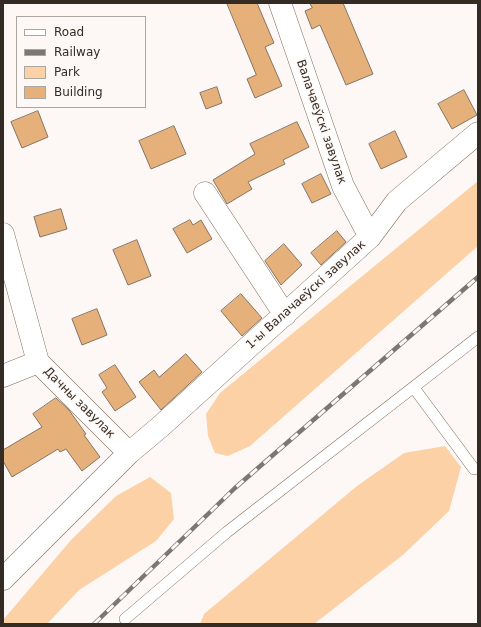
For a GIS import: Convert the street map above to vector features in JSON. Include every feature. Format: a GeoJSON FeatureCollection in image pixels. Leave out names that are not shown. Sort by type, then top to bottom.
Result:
{"type":"FeatureCollection","features":[{"type":"Feature","properties":{"kind":"street","name":"Валачаеўскі завулак"},"geometry":{"type":"LineString","coordinates":[[280,3],[343,186],[370,237]]}},
{"type":"Feature","properties":{"kind":"street","name":"1-ы Валачаеўскі завулак"},"geometry":{"type":"LineString","coordinates":[[3,579],[129,453],[285,315],[370,237],[397,201],[478,134]]}},
{"type":"Feature","properties":{"kind":"street"},"geometry":{"type":"LineString","coordinates":[[205,193],[285,315]]}},
{"type":"Feature","properties":{"kind":"street","name":"Дачны завулак"},"geometry":{"type":"LineString","coordinates":[[3,234],[38,362],[129,453]]}},
{"type":"Feature","properties":{"kind":"street"},"geometry":{"type":"LineString","coordinates":[[3,376],[38,362]]}},
{"type":"Feature","properties":{"kind":"lane"},"geometry":{"type":"LineString","coordinates":[[125,622],[227,532],[478,337]]}},
{"type":"Feature","properties":{"kind":"lane"},"geometry":{"type":"LineString","coordinates":[[414,388],[474,469]]}},
{"type":"Feature","properties":{"kind":"green space"},"geometry":{"type":"Polygon","coordinates":[[[478,181],[478,246],[250,446],[228,456],[215,453],[208,436],[206,414],[220,393],[478,181]]]}},
{"type":"Feature","properties":{"kind":"green space"},"geometry":{"type":"Polygon","coordinates":[[[445,446],[461,467],[449,511],[404,554],[314,624],[200,624],[204,614],[357,486],[404,453],[445,446]]]}},
{"type":"Feature","properties":{"kind":"green space"},"geometry":{"type":"Polygon","coordinates":[[[150,477],[171,493],[174,519],[156,541],[79,590],[47,624],[3,624],[3,620],[71,540],[116,496],[150,477]]]}},
{"type":"Feature","properties":{"kind":"building"},"geometry":{"type":"Polygon","coordinates":[[[227,3],[257,3],[274,43],[265,47],[282,86],[255,98],[247,79],[256,75],[227,3]]]}},
{"type":"Feature","properties":{"kind":"building"},"geometry":{"type":"Polygon","coordinates":[[[310,3],[343,3],[373,74],[346,85],[320,25],[312,29],[305,11],[312,8],[310,3]]]}},
{"type":"Feature","properties":{"kind":"building"},"geometry":{"type":"Polygon","coordinates":[[[217,87],[222,103],[206,109],[200,93],[217,87]]]}},
{"type":"Feature","properties":{"kind":"building"},"geometry":{"type":"Polygon","coordinates":[[[464,90],[477,115],[452,129],[438,104],[464,90]]]}},
{"type":"Feature","properties":{"kind":"building"},"geometry":{"type":"Polygon","coordinates":[[[38,111],[48,137],[22,148],[11,122],[38,111]]]}},
{"type":"Feature","properties":{"kind":"building"},"geometry":{"type":"Polygon","coordinates":[[[297,122],[309,147],[283,160],[285,164],[248,182],[252,189],[227,204],[213,180],[255,154],[250,144],[297,122]]]}},
{"type":"Feature","properties":{"kind":"building"},"geometry":{"type":"Polygon","coordinates":[[[174,126],[186,154],[151,169],[139,141],[174,126]]]}},
{"type":"Feature","properties":{"kind":"building"},"geometry":{"type":"Polygon","coordinates":[[[395,131],[407,157],[381,169],[369,144],[395,131]]]}},
{"type":"Feature","properties":{"kind":"building"},"geometry":{"type":"Polygon","coordinates":[[[321,174],[331,194],[312,203],[302,184],[321,174]]]}},
{"type":"Feature","properties":{"kind":"building"},"geometry":{"type":"Polygon","coordinates":[[[61,209],[67,229],[40,237],[34,217],[61,209]]]}},
{"type":"Feature","properties":{"kind":"building"},"geometry":{"type":"Polygon","coordinates":[[[190,220],[193,225],[201,220],[212,239],[187,253],[173,229],[190,220]]]}},
{"type":"Feature","properties":{"kind":"building"},"geometry":{"type":"Polygon","coordinates":[[[337,231],[346,242],[321,265],[311,253],[337,231]]]}},
{"type":"Feature","properties":{"kind":"building"},"geometry":{"type":"Polygon","coordinates":[[[137,240],[151,276],[128,285],[113,250],[137,240]]]}},
{"type":"Feature","properties":{"kind":"building"},"geometry":{"type":"Polygon","coordinates":[[[284,244],[302,265],[281,285],[265,261],[284,244]]]}},
{"type":"Feature","properties":{"kind":"building"},"geometry":{"type":"Polygon","coordinates":[[[241,294],[262,318],[242,336],[221,311],[241,294]]]}},
{"type":"Feature","properties":{"kind":"building"},"geometry":{"type":"Polygon","coordinates":[[[97,309],[107,335],[82,345],[72,319],[97,309]]]}},
{"type":"Feature","properties":{"kind":"building"},"geometry":{"type":"Polygon","coordinates":[[[186,354],[202,372],[161,410],[139,382],[154,370],[159,377],[186,354]]]}},
{"type":"Feature","properties":{"kind":"building"},"geometry":{"type":"Polygon","coordinates":[[[115,365],[136,397],[115,411],[102,392],[107,388],[99,375],[115,365]]]}},
{"type":"Feature","properties":{"kind":"building"},"geometry":{"type":"Polygon","coordinates":[[[56,398],[69,410],[86,434],[84,435],[100,457],[82,471],[66,449],[60,452],[58,449],[12,477],[3,461],[3,450],[42,427],[33,414],[56,398]]]}},
{"type":"Feature","properties":{"kind":"railway"},"geometry":{"type":"LineString","coordinates":[[94,624],[235,488],[478,277]]}}]}
